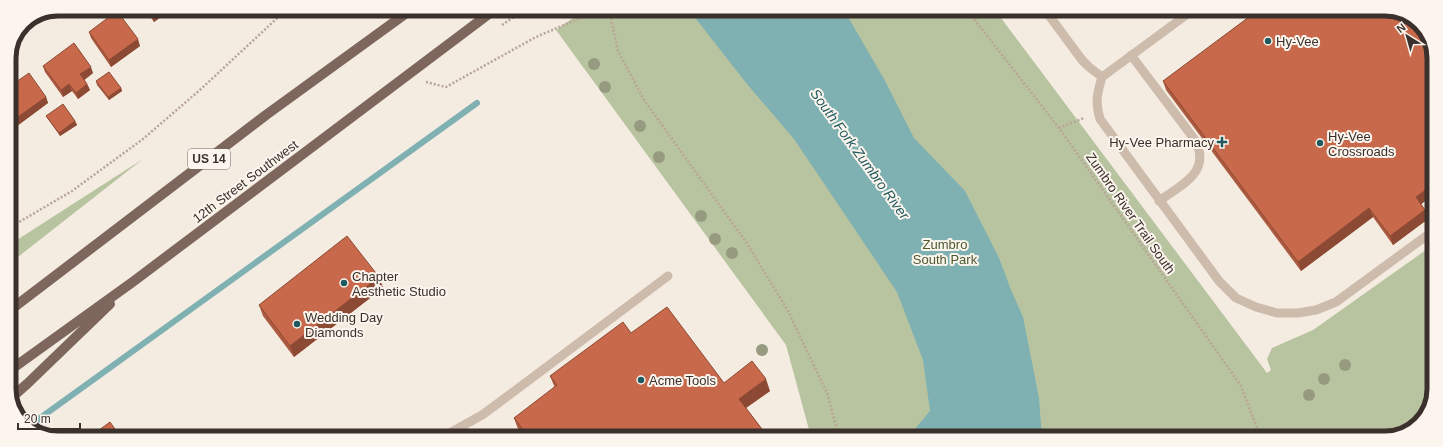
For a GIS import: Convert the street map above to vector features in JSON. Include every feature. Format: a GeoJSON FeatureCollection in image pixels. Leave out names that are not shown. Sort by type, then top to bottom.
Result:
{"type":"FeatureCollection","features":[{"type":"Feature","properties":{"kind":"main road","name":"US 14"},"geometry":{"type":"LineString","coordinates":[[16,306],[266,115],[404,16]]}},
{"type":"Feature","properties":{"kind":"main road","name":"12th Street Southwest"},"geometry":{"type":"LineString","coordinates":[[16,366],[134,281],[486,16]]}},
{"type":"Feature","properties":{"kind":"main road"},"geometry":{"type":"LineString","coordinates":[[16,393],[134,281]]}},
{"type":"Feature","properties":{"kind":"main road"},"geometry":{"type":"LineString","coordinates":[[16,309],[30,295]]}},
{"type":"Feature","properties":{"kind":"lane"},"geometry":{"type":"LineString","coordinates":[[1049,16],[1082,60],[1102,77]]}},
{"type":"Feature","properties":{"kind":"lane"},"geometry":{"type":"LineString","coordinates":[[1184,16],[1102,77],[1096,94],[1096,106],[1100,119],[1159,201],[1219,282],[1236,298],[1256,307],[1277,313],[1316,310],[1336,302],[1427,235]]}},
{"type":"Feature","properties":{"kind":"lane"},"geometry":{"type":"LineString","coordinates":[[1131,55],[1195,140],[1199,147],[1201,157],[1200,166],[1193,176],[1159,201]]}},
{"type":"Feature","properties":{"kind":"lane"},"geometry":{"type":"LineString","coordinates":[[453,431],[482,415],[668,276]]}},
{"type":"Feature","properties":{"kind":"path"},"geometry":{"type":"LineString","coordinates":[[16,224],[72,191],[143,139],[207,83],[279,16]]}},
{"type":"Feature","properties":{"kind":"path"},"geometry":{"type":"LineString","coordinates":[[426,82],[446,87],[536,37],[585,16]]}},
{"type":"Feature","properties":{"kind":"path"},"geometry":{"type":"LineString","coordinates":[[611,16],[618,51],[644,100],[746,242],[787,309],[827,393],[837,431]]}},
{"type":"Feature","properties":{"kind":"path","name":"Zumbro River Trail South"},"geometry":{"type":"LineString","coordinates":[[972,16],[1059,128],[1240,386],[1258,431]]}},
{"type":"Feature","properties":{"kind":"path"},"geometry":{"type":"LineString","coordinates":[[1059,128],[1082,118],[1100,119]]}},
{"type":"Feature","properties":{"kind":"green space","name":"Zumbro South Park"},"geometry":{"type":"Polygon","coordinates":[[[576,16],[999,16],[1267,373],[1271,370],[1267,359],[1272,348],[1313,330],[1427,249],[1427,395],[1423,408],[1417,417],[1411,422],[1399,429],[1391,431],[809,431],[786,345],[556,30],[576,16]]]}},
{"type":"Feature","properties":{"kind":"green space"},"geometry":{"type":"Polygon","coordinates":[[[143,159],[16,259],[16,241],[143,159]]]}},
{"type":"Feature","properties":{"kind":"water","name":"South Fork Zumbro River"},"geometry":{"type":"Polygon","coordinates":[[[694,16],[847,16],[884,79],[914,138],[965,191],[999,258],[1023,317],[1039,398],[1041,431],[917,431],[915,429],[930,411],[923,360],[897,292],[794,139],[747,84],[694,16]]]}},
{"type":"Feature","properties":{"kind":"building"},"geometry":{"type":"Polygon","coordinates":[[[110,16],[121,16],[138,39],[109,60],[89,32],[110,16]]]}},
{"type":"Feature","properties":{"kind":"building","name":"Hy-Vee Crossroads"},"geometry":{"type":"Polygon","coordinates":[[[1250,16],[1391,16],[1404,20],[1413,26],[1418,32],[1424,42],[1427,55],[1427,189],[1416,197],[1425,210],[1390,236],[1369,208],[1298,262],[1163,81],[1250,16]]]}},
{"type":"Feature","properties":{"kind":"building"},"geometry":{"type":"Polygon","coordinates":[[[74,43],[91,67],[80,74],[87,84],[76,93],[69,84],[61,90],[43,66],[74,43]]]}},
{"type":"Feature","properties":{"kind":"building"},"geometry":{"type":"Polygon","coordinates":[[[109,72],[121,88],[108,97],[96,81],[109,72]]]}},
{"type":"Feature","properties":{"kind":"building"},"geometry":{"type":"Polygon","coordinates":[[[29,73],[46,97],[16,118],[16,82],[29,73]]]}},
{"type":"Feature","properties":{"kind":"building"},"geometry":{"type":"Polygon","coordinates":[[[63,104],[75,121],[59,133],[46,116],[63,104]]]}},
{"type":"Feature","properties":{"kind":"building"},"geometry":{"type":"Polygon","coordinates":[[[347,236],[379,277],[290,346],[259,305],[347,236]]]}},
{"type":"Feature","properties":{"kind":"building","name":"Acme Tools"},"geometry":{"type":"Polygon","coordinates":[[[667,307],[724,383],[752,361],[766,379],[739,399],[763,431],[524,431],[514,418],[557,385],[550,376],[623,322],[631,333],[667,307]]]}},
{"type":"Feature","properties":{"kind":"building"},"geometry":{"type":"Polygon","coordinates":[[[110,422],[116,431],[98,431],[110,422]]]}},
{"type":"Feature","properties":{"kind":"waterway"},"geometry":{"type":"LineString","coordinates":[[33,423],[477,103]]}},
{"type":"Feature","properties":{"kind":"place","name":"Hy-Vee"},"geometry":{"type":"Point","coordinates":[1268,41]}},
{"type":"Feature","properties":{"kind":"place","name":"Hy-Vee Pharmacy"},"geometry":{"type":"Point","coordinates":[1222,142]}},
{"type":"Feature","properties":{"kind":"place","name":"Hy-Vee Crossroads"},"geometry":{"type":"Point","coordinates":[1320,143]}},
{"type":"Feature","properties":{"kind":"place","name":"Chapter Aesthetic Studio"},"geometry":{"type":"Point","coordinates":[344,283]}},
{"type":"Feature","properties":{"kind":"place","name":"Wedding Day Diamonds"},"geometry":{"type":"Point","coordinates":[297,324]}},
{"type":"Feature","properties":{"kind":"place","name":"Acme Tools"},"geometry":{"type":"Point","coordinates":[641,380]}}]}
